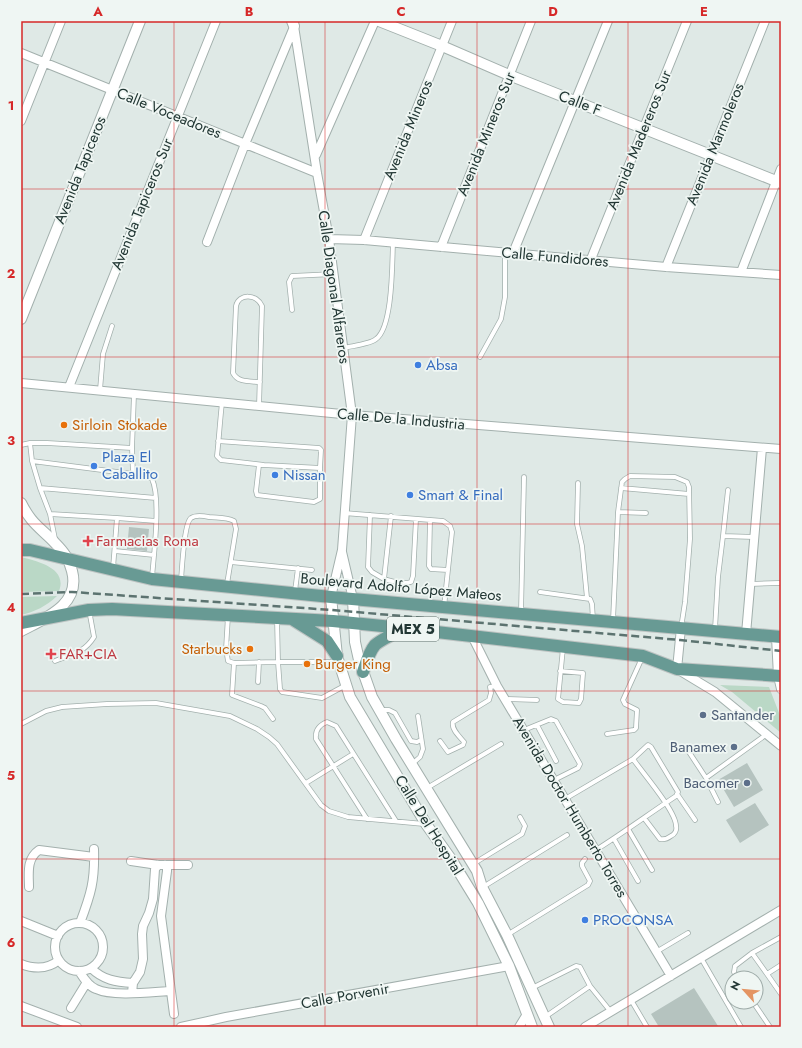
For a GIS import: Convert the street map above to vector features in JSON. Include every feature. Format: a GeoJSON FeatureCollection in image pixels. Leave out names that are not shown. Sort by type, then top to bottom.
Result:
{"type":"FeatureCollection","features":[{"type":"Feature","properties":{"kind":"main road","name":"Boulevard Adolfo López Mateos"},"geometry":{"type":"LineString","coordinates":[[21,550],[30,550],[152,579],[331,597],[778,637]]}},
{"type":"Feature","properties":{"kind":"main road","name":"MEX 5"},"geometry":{"type":"LineString","coordinates":[[21,623],[89,610],[112,609],[283,617],[402,628],[563,646],[643,656],[677,668],[779,676]]}},
{"type":"Feature","properties":{"kind":"main road"},"geometry":{"type":"LineString","coordinates":[[283,617],[327,641],[337,659]]}},
{"type":"Feature","properties":{"kind":"main road"},"geometry":{"type":"LineString","coordinates":[[363,672],[375,646],[402,628]]}},
{"type":"Feature","properties":{"kind":"street"},"geometry":{"type":"LineString","coordinates":[[21,121],[61,21]]}},
{"type":"Feature","properties":{"kind":"street","name":"Avenida Tapiceros"},"geometry":{"type":"LineString","coordinates":[[21,319],[140,21]]}},
{"type":"Feature","properties":{"kind":"street","name":"Avenida Tapiceros Sur"},"geometry":{"type":"LineString","coordinates":[[70,387],[216,21]]}},
{"type":"Feature","properties":{"kind":"street"},"geometry":{"type":"LineString","coordinates":[[315,156],[375,21]]}},
{"type":"Feature","properties":{"kind":"street","name":"Calle F"},"geometry":{"type":"LineString","coordinates":[[379,21],[509,75],[778,182]]}},
{"type":"Feature","properties":{"kind":"street","name":"Avenida Mineros"},"geometry":{"type":"LineString","coordinates":[[364,240],[452,21]]}},
{"type":"Feature","properties":{"kind":"street","name":"Avenida Mineros Sur"},"geometry":{"type":"LineString","coordinates":[[441,247],[531,21]]}},
{"type":"Feature","properties":{"kind":"street"},"geometry":{"type":"LineString","coordinates":[[509,252],[608,21]]}},
{"type":"Feature","properties":{"kind":"street","name":"Avenida Madereros Sur"},"geometry":{"type":"LineString","coordinates":[[591,259],[687,21]]}},
{"type":"Feature","properties":{"kind":"street","name":"Avenida Marmoleros"},"geometry":{"type":"LineString","coordinates":[[666,267],[765,21]]}},
{"type":"Feature","properties":{"kind":"street"},"geometry":{"type":"LineString","coordinates":[[207,242],[294,23]]}},
{"type":"Feature","properties":{"kind":"street","name":"Calle Diagonal Alfareros"},"geometry":{"type":"LineString","coordinates":[[294,23],[317,173],[329,239],[352,415],[342,550],[331,597]]}},
{"type":"Feature","properties":{"kind":"street","name":"Calle Voceadores"},"geometry":{"type":"LineString","coordinates":[[21,53],[317,173]]}},
{"type":"Feature","properties":{"kind":"street"},"geometry":{"type":"LineString","coordinates":[[742,272],[778,182],[781,169]]}},
{"type":"Feature","properties":{"kind":"street","name":"Calle Fundidores"},"geometry":{"type":"LineString","coordinates":[[329,239],[364,240],[591,259],[666,267],[781,275]]}},
{"type":"Feature","properties":{"kind":"street","name":"Calle De la Industria"},"geometry":{"type":"LineString","coordinates":[[21,383],[352,415],[781,449]]}},
{"type":"Feature","properties":{"kind":"street"},"geometry":{"type":"LineString","coordinates":[[746,634],[762,448]]}},
{"type":"Feature","properties":{"kind":"street"},"geometry":{"type":"LineString","coordinates":[[21,503],[31,520],[56,544],[69,560],[74,579],[72,592],[67,602],[58,610],[21,631]]}},
{"type":"Feature","properties":{"kind":"street","name":"Calle Diagonal Alfareros"},"geometry":{"type":"LineString","coordinates":[[342,550],[353,599]]}},
{"type":"Feature","properties":{"kind":"street","name":"Calle Del Hospital"},"geometry":{"type":"LineString","coordinates":[[331,597],[337,659],[350,697],[426,824],[451,859],[478,903],[509,966],[532,1027]]}},
{"type":"Feature","properties":{"kind":"street","name":"Calle Del Hospital"},"geometry":{"type":"LineString","coordinates":[[353,599],[355,642],[359,660],[372,697],[477,871],[482,887],[507,935],[549,1027]]}},
{"type":"Feature","properties":{"kind":"street"},"geometry":{"type":"LineString","coordinates":[[681,628],[677,668],[715,692],[781,746]]}},
{"type":"Feature","properties":{"kind":"street","name":"Avenida Doctor Humberto Torres"},"geometry":{"type":"LineString","coordinates":[[472,636],[497,686],[671,976]]}},
{"type":"Feature","properties":{"kind":"street"},"geometry":{"type":"LineString","coordinates":[[778,637],[779,676],[781,689]]}},
{"type":"Feature","properties":{"kind":"street"},"geometry":{"type":"LineString","coordinates":[[29,888],[30,861],[34,853],[39,850],[94,853],[92,890],[80,923]]}},
{"type":"Feature","properties":{"kind":"street"},"geometry":{"type":"LineString","coordinates":[[130,861],[167,867],[161,916],[174,1014]]}},
{"type":"Feature","properties":{"kind":"street"},"geometry":{"type":"LineString","coordinates":[[132,993],[133,983],[140,972],[143,959],[143,926],[149,913],[154,894],[155,868],[167,864],[188,865]]}},
{"type":"Feature","properties":{"kind":"street"},"geometry":{"type":"LineString","coordinates":[[585,1027],[781,910]]}},
{"type":"Feature","properties":{"kind":"street"},"geometry":{"type":"LineString","coordinates":[[149,913],[161,916]]}},
{"type":"Feature","properties":{"kind":"street"},"geometry":{"type":"LineString","coordinates":[[21,921],[58,936]]}},
{"type":"Feature","properties":{"kind":"street"},"geometry":{"type":"LineString","coordinates":[[80,923],[92,928],[101,938],[102,945],[100,958],[96,963],[90,968],[79,971],[67,968],[59,960],[55,944],[58,936],[67,926],[80,923]]}},
{"type":"Feature","properties":{"kind":"street"},"geometry":{"type":"LineString","coordinates":[[21,964],[30,967],[47,967],[53,965],[59,960]]}},
{"type":"Feature","properties":{"kind":"street","name":"Calle Porvenir"},"geometry":{"type":"LineString","coordinates":[[181,1027],[226,1017],[509,966]]}},
{"type":"Feature","properties":{"kind":"street"},"geometry":{"type":"LineString","coordinates":[[90,968],[98,975],[106,979],[115,982],[133,983]]}},
{"type":"Feature","properties":{"kind":"street"},"geometry":{"type":"LineString","coordinates":[[79,971],[87,982],[95,989],[108,992],[132,993],[171,990]]}},
{"type":"Feature","properties":{"kind":"street"},"geometry":{"type":"LineString","coordinates":[[71,1008],[87,982]]}},
{"type":"Feature","properties":{"kind":"street"},"geometry":{"type":"LineString","coordinates":[[21,1006],[77,1027]]}},
{"type":"Feature","properties":{"kind":"street"},"geometry":{"type":"LineString","coordinates":[[519,1027],[528,1014],[532,1013],[545,1017]]}},
{"type":"Feature","properties":{"kind":"lane"},"geometry":{"type":"LineString","coordinates":[[343,348],[376,340],[381,334],[385,324],[392,287],[393,243]]}},
{"type":"Feature","properties":{"kind":"lane"},"geometry":{"type":"LineString","coordinates":[[480,357],[501,319],[505,297],[509,252]]}},
{"type":"Feature","properties":{"kind":"lane"},"geometry":{"type":"LineString","coordinates":[[292,310],[289,282],[292,276],[334,274]]}},
{"type":"Feature","properties":{"kind":"lane"},"geometry":{"type":"LineString","coordinates":[[259,406],[260,382],[262,306],[260,301],[256,298],[240,298],[237,301],[236,306],[233,373],[235,377],[240,380],[260,382]]}},
{"type":"Feature","properties":{"kind":"lane"},"geometry":{"type":"LineString","coordinates":[[100,390],[103,354],[112,326]]}},
{"type":"Feature","properties":{"kind":"lane"},"geometry":{"type":"LineString","coordinates":[[133,474],[132,448],[134,393]]}},
{"type":"Feature","properties":{"kind":"lane"},"geometry":{"type":"LineString","coordinates":[[222,402],[217,456],[221,460],[259,465],[320,468]]}},
{"type":"Feature","properties":{"kind":"lane"},"geometry":{"type":"LineString","coordinates":[[218,441],[319,448],[321,450],[320,499],[314,502],[257,495],[256,491],[259,465]]}},
{"type":"Feature","properties":{"kind":"lane"},"geometry":{"type":"LineString","coordinates":[[21,445],[30,443],[47,443],[132,448]]}},
{"type":"Feature","properties":{"kind":"lane"},"geometry":{"type":"LineString","coordinates":[[30,443],[32,462],[50,514],[56,544]]}},
{"type":"Feature","properties":{"kind":"lane"},"geometry":{"type":"LineString","coordinates":[[32,462],[144,475],[152,479],[156,490],[156,521],[152,579]]}},
{"type":"Feature","properties":{"kind":"lane"},"geometry":{"type":"LineString","coordinates":[[613,622],[618,512],[621,488],[625,478],[630,476],[675,477],[686,482],[689,487],[690,539],[685,602],[681,628]]}},
{"type":"Feature","properties":{"kind":"lane"},"geometry":{"type":"LineString","coordinates":[[521,614],[524,477]]}},
{"type":"Feature","properties":{"kind":"lane"},"geometry":{"type":"LineString","coordinates":[[578,483],[577,524],[582,546],[587,598]]}},
{"type":"Feature","properties":{"kind":"lane"},"geometry":{"type":"LineString","coordinates":[[40,488],[156,498]]}},
{"type":"Feature","properties":{"kind":"lane"},"geometry":{"type":"LineString","coordinates":[[621,488],[689,494]]}},
{"type":"Feature","properties":{"kind":"lane"},"geometry":{"type":"LineString","coordinates":[[714,631],[718,577],[728,490]]}},
{"type":"Feature","properties":{"kind":"lane"},"geometry":{"type":"LineString","coordinates":[[618,512],[646,513]]}},
{"type":"Feature","properties":{"kind":"lane"},"geometry":{"type":"LineString","coordinates":[[344,513],[370,514],[442,521],[448,523],[452,532],[444,607]]}},
{"type":"Feature","properties":{"kind":"lane"},"geometry":{"type":"LineString","coordinates":[[50,514],[156,521]]}},
{"type":"Feature","properties":{"kind":"lane"},"geometry":{"type":"LineString","coordinates":[[370,514],[368,567],[372,572],[384,579],[401,583],[411,582],[413,576],[416,519]]}},
{"type":"Feature","properties":{"kind":"lane"},"geometry":{"type":"LineString","coordinates":[[180,582],[187,524],[192,517],[204,516],[228,518],[234,521],[236,529],[227,587]]}},
{"type":"Feature","properties":{"kind":"lane"},"geometry":{"type":"LineString","coordinates":[[384,579],[390,516]]}},
{"type":"Feature","properties":{"kind":"lane"},"geometry":{"type":"LineString","coordinates":[[113,570],[117,518]]}},
{"type":"Feature","properties":{"kind":"lane"},"geometry":{"type":"LineString","coordinates":[[430,520],[429,566],[431,570],[448,570]]}},
{"type":"Feature","properties":{"kind":"lane"},"geometry":{"type":"LineString","coordinates":[[723,536],[754,537]]}},
{"type":"Feature","properties":{"kind":"lane"},"geometry":{"type":"LineString","coordinates":[[115,551],[154,555]]}},
{"type":"Feature","properties":{"kind":"lane"},"geometry":{"type":"LineString","coordinates":[[231,562],[312,570]]}},
{"type":"Feature","properties":{"kind":"lane"},"geometry":{"type":"LineString","coordinates":[[295,593],[298,568]]}},
{"type":"Feature","properties":{"kind":"lane"},"geometry":{"type":"LineString","coordinates":[[750,584],[780,583]]}},
{"type":"Feature","properties":{"kind":"lane"},"geometry":{"type":"LineString","coordinates":[[540,592],[587,598],[592,601],[593,620]]}},
{"type":"Feature","properties":{"kind":"lane"},"geometry":{"type":"LineString","coordinates":[[55,661],[83,650],[94,637],[89,610]]}},
{"type":"Feature","properties":{"kind":"lane"},"geometry":{"type":"LineString","coordinates":[[229,614],[226,649],[228,660],[234,663],[337,659]]}},
{"type":"Feature","properties":{"kind":"lane"},"geometry":{"type":"LineString","coordinates":[[283,617],[278,662],[280,689],[282,692],[322,698],[346,685]]}},
{"type":"Feature","properties":{"kind":"lane"},"geometry":{"type":"LineString","coordinates":[[560,671],[584,673],[581,699],[579,703],[559,701],[560,671],[563,646]]}},
{"type":"Feature","properties":{"kind":"lane"},"geometry":{"type":"LineString","coordinates":[[607,734],[634,730],[636,728],[637,710],[627,705],[623,702],[623,700],[643,656]]}},
{"type":"Feature","properties":{"kind":"lane"},"geometry":{"type":"LineString","coordinates":[[258,682],[259,662]]}},
{"type":"Feature","properties":{"kind":"lane"},"geometry":{"type":"LineString","coordinates":[[234,663],[232,695],[265,708],[273,719]]}},
{"type":"Feature","properties":{"kind":"lane"},"geometry":{"type":"LineString","coordinates":[[440,740],[448,752],[463,745],[464,742],[453,728],[452,722],[488,700],[491,693],[490,687],[497,686]]}},
{"type":"Feature","properties":{"kind":"lane"},"geometry":{"type":"LineString","coordinates":[[505,699],[537,700]]}},
{"type":"Feature","properties":{"kind":"lane"},"geometry":{"type":"LineString","coordinates":[[21,724],[46,711],[62,707],[107,704],[156,703],[230,716],[247,723],[277,744],[321,805],[329,811],[348,817],[426,824]]}},
{"type":"Feature","properties":{"kind":"lane"},"geometry":{"type":"LineString","coordinates":[[380,710],[389,710],[395,713],[411,741],[417,742],[421,740]]}},
{"type":"Feature","properties":{"kind":"lane"},"geometry":{"type":"LineString","coordinates":[[412,764],[422,754],[418,716]]}},
{"type":"Feature","properties":{"kind":"lane"},"geometry":{"type":"LineString","coordinates":[[524,730],[551,719],[556,721],[580,764],[578,768],[554,780]]}},
{"type":"Feature","properties":{"kind":"lane"},"geometry":{"type":"LineString","coordinates":[[367,819],[316,739],[318,728],[327,722],[336,726],[352,754],[396,822]]}},
{"type":"Feature","properties":{"kind":"lane"},"geometry":{"type":"LineString","coordinates":[[537,725],[556,761]]}},
{"type":"Feature","properties":{"kind":"lane"},"geometry":{"type":"LineString","coordinates":[[706,778],[767,734]]}},
{"type":"Feature","properties":{"kind":"lane"},"geometry":{"type":"LineString","coordinates":[[426,788],[501,744]]}},
{"type":"Feature","properties":{"kind":"lane"},"geometry":{"type":"LineString","coordinates":[[565,799],[633,759],[647,746],[651,747],[678,792],[677,794],[694,820]]}},
{"type":"Feature","properties":{"kind":"lane"},"geometry":{"type":"LineString","coordinates":[[689,752],[706,778],[718,802]]}},
{"type":"Feature","properties":{"kind":"lane"},"geometry":{"type":"LineString","coordinates":[[306,783],[352,754]]}},
{"type":"Feature","properties":{"kind":"lane"},"geometry":{"type":"LineString","coordinates":[[633,759],[675,819],[676,825],[674,834],[665,840],[660,839],[644,818]]}},
{"type":"Feature","properties":{"kind":"lane"},"geometry":{"type":"LineString","coordinates":[[596,850],[677,794]]}},
{"type":"Feature","properties":{"kind":"lane"},"geometry":{"type":"LineString","coordinates":[[473,865],[522,834],[525,826],[520,817]]}},
{"type":"Feature","properties":{"kind":"lane"},"geometry":{"type":"LineString","coordinates":[[628,829],[652,870]]}},
{"type":"Feature","properties":{"kind":"lane"},"geometry":{"type":"LineString","coordinates":[[482,887],[567,835]]}},
{"type":"Feature","properties":{"kind":"lane"},"geometry":{"type":"LineString","coordinates":[[614,839],[638,881]]}},
{"type":"Feature","properties":{"kind":"lane"},"geometry":{"type":"LineString","coordinates":[[507,935],[588,885],[590,881],[582,866],[585,859]]}},
{"type":"Feature","properties":{"kind":"lane"},"geometry":{"type":"LineString","coordinates":[[656,952],[688,933]]}},
{"type":"Feature","properties":{"kind":"lane"},"geometry":{"type":"LineString","coordinates":[[734,970],[735,966],[781,937]]}},
{"type":"Feature","properties":{"kind":"lane"},"geometry":{"type":"LineString","coordinates":[[752,954],[781,994]]}},
{"type":"Feature","properties":{"kind":"lane"},"geometry":{"type":"LineString","coordinates":[[701,958],[741,1027]]}},
{"type":"Feature","properties":{"kind":"lane"},"geometry":{"type":"LineString","coordinates":[[532,988],[576,966],[580,967],[590,986],[611,1012]]}},
{"type":"Feature","properties":{"kind":"lane"},"geometry":{"type":"LineString","coordinates":[[767,974],[781,966]]}},
{"type":"Feature","properties":{"kind":"lane"},"geometry":{"type":"LineString","coordinates":[[545,1017],[590,986]]}},
{"type":"Feature","properties":{"kind":"lane"},"geometry":{"type":"LineString","coordinates":[[631,1000],[647,1027]]}},
{"type":"Feature","properties":{"kind":"lane"},"geometry":{"type":"LineString","coordinates":[[758,1010],[770,1027]]}},
{"type":"Feature","properties":{"kind":"green space"},"geometry":{"type":"Polygon","coordinates":[[[21,557],[42,563],[55,571],[61,583],[59,591],[21,592],[21,557]]]}},
{"type":"Feature","properties":{"kind":"green space"},"geometry":{"type":"Polygon","coordinates":[[[57,596],[40,608],[21,615],[21,597],[57,596]]]}},
{"type":"Feature","properties":{"kind":"green space"},"geometry":{"type":"Polygon","coordinates":[[[720,685],[769,687],[781,718],[781,733],[732,692],[720,685]]]}},
{"type":"Feature","properties":{"kind":"building"},"geometry":{"type":"Polygon","coordinates":[[[129,527],[149,529],[147,551],[127,549],[129,527]]]}},
{"type":"Feature","properties":{"kind":"building"},"geometry":{"type":"Polygon","coordinates":[[[747,763],[763,790],[734,807],[718,780],[747,763]]]}},
{"type":"Feature","properties":{"kind":"building"},"geometry":{"type":"Polygon","coordinates":[[[755,803],[769,825],[740,843],[726,820],[755,803]]]}},
{"type":"Feature","properties":{"kind":"building"},"geometry":{"type":"Polygon","coordinates":[[[694,988],[718,1026],[659,1027],[651,1014],[694,988]]]}},
{"type":"Feature","properties":{"kind":"railway"},"geometry":{"type":"LineString","coordinates":[[21,594],[72,592],[332,610],[680,640],[781,651]]}},
{"type":"Feature","properties":{"kind":"place","name":"Absa"},"geometry":{"type":"Point","coordinates":[418,365]}},
{"type":"Feature","properties":{"kind":"place","name":"Sirloin Stokade"},"geometry":{"type":"Point","coordinates":[64,425]}},
{"type":"Feature","properties":{"kind":"place","name":"Plaza El Caballito"},"geometry":{"type":"Point","coordinates":[94,466]}},
{"type":"Feature","properties":{"kind":"place","name":"Nissan"},"geometry":{"type":"Point","coordinates":[275,475]}},
{"type":"Feature","properties":{"kind":"place","name":"Smart & Final"},"geometry":{"type":"Point","coordinates":[410,495]}},
{"type":"Feature","properties":{"kind":"place","name":"Farmacias Roma"},"geometry":{"type":"Point","coordinates":[88,541]}},
{"type":"Feature","properties":{"kind":"place","name":"Starbucks"},"geometry":{"type":"Point","coordinates":[250,649]}},
{"type":"Feature","properties":{"kind":"place","name":"FAR+CIA"},"geometry":{"type":"Point","coordinates":[51,654]}},
{"type":"Feature","properties":{"kind":"place","name":"Burger King"},"geometry":{"type":"Point","coordinates":[307,664]}},
{"type":"Feature","properties":{"kind":"place","name":"Santander"},"geometry":{"type":"Point","coordinates":[703,715]}},
{"type":"Feature","properties":{"kind":"place","name":"Banamex"},"geometry":{"type":"Point","coordinates":[734,747]}},
{"type":"Feature","properties":{"kind":"place","name":"Bacomer"},"geometry":{"type":"Point","coordinates":[747,783]}},
{"type":"Feature","properties":{"kind":"place","name":"PROCONSA"},"geometry":{"type":"Point","coordinates":[585,920]}}]}
